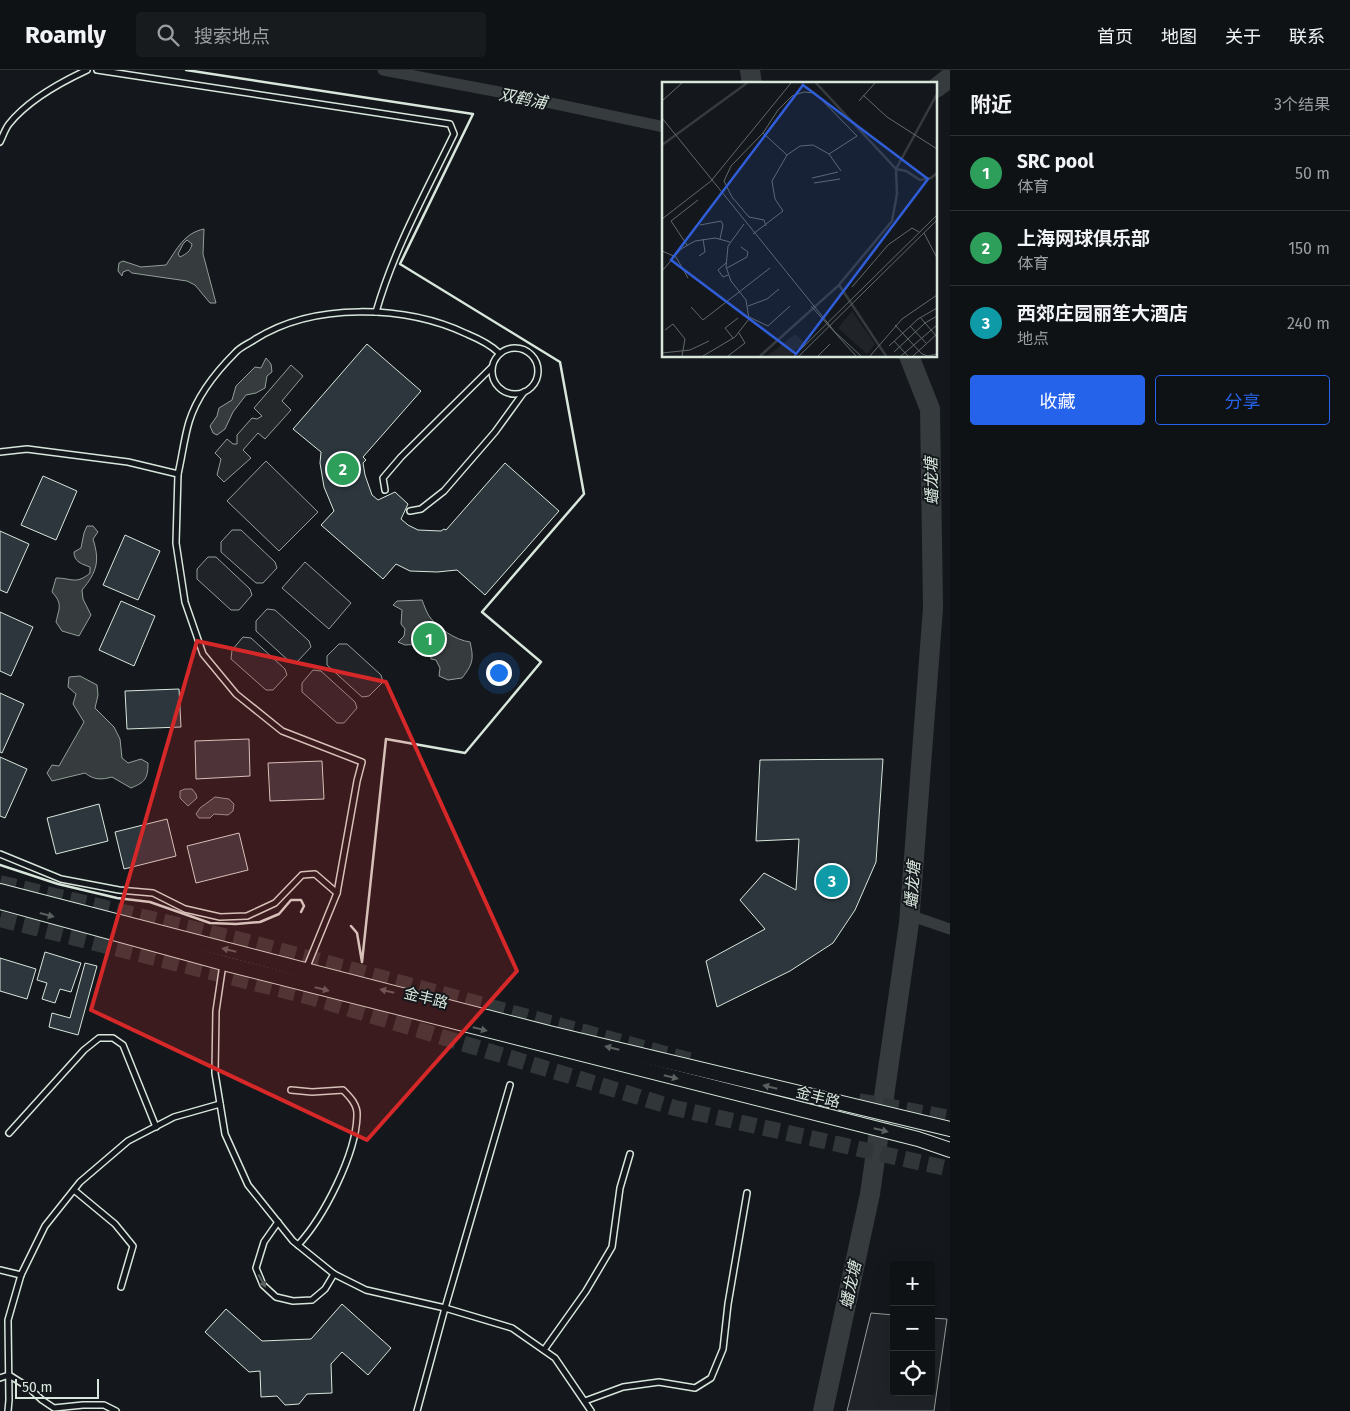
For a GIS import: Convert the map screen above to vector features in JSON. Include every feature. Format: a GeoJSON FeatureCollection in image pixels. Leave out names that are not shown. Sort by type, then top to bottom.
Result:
{"type":"FeatureCollection","features":[{"type":"Feature","properties":{"kind":"main road"},"geometry":{"type":"LineString","coordinates":[[0,891],[302,976],[950,1129]]}},
{"type":"Feature","properties":{"kind":"main road","name":"金丰路"},"geometry":{"type":"LineString","coordinates":[[0,902],[223,963],[302,976],[950,1150]]}},
{"type":"Feature","properties":{"kind":"lane"},"geometry":{"type":"LineString","coordinates":[[0,142],[8,125],[30,103],[87,70]]}},
{"type":"Feature","properties":{"kind":"lane"},"geometry":{"type":"LineString","coordinates":[[97,70],[450,124],[454,134],[384,283],[376,312]]}},
{"type":"Feature","properties":{"kind":"lane"},"geometry":{"type":"LineString","coordinates":[[302,976],[337,893],[362,762],[282,731],[236,694],[203,654],[184,602],[176,543],[178,474],[189,422],[208,384],[236,351],[269,330],[300,320],[330,314],[376,312],[420,318],[450,326],[492,346],[499,353]]}},
{"type":"Feature","properties":{"kind":"lane"},"geometry":{"type":"LineString","coordinates":[[385,490],[383,478],[401,457],[492,368],[499,353],[519,347],[534,357],[539,374],[530,390],[512,395],[507,394],[496,386],[492,368]]}},
{"type":"Feature","properties":{"kind":"lane"},"geometry":{"type":"LineString","coordinates":[[410,512],[421,509],[444,491],[495,432],[524,392]]}},
{"type":"Feature","properties":{"kind":"lane"},"geometry":{"type":"LineString","coordinates":[[0,452],[27,449],[128,462],[178,474]]}},
{"type":"Feature","properties":{"kind":"lane"},"geometry":{"type":"LineString","coordinates":[[0,854],[61,880],[119,890],[153,893],[184,908],[220,917],[247,916],[275,903],[302,875],[315,874],[337,893]]}},
{"type":"Feature","properties":{"kind":"lane"},"geometry":{"type":"LineString","coordinates":[[223,963],[216,1011],[215,1073],[225,1134],[248,1185],[278,1222],[298,1245],[334,1274],[366,1290],[445,1308],[512,1328],[555,1358],[591,1411]]}},
{"type":"Feature","properties":{"kind":"lane"},"geometry":{"type":"LineString","coordinates":[[9,1133],[84,1050],[99,1038],[113,1038],[123,1045],[156,1127]]}},
{"type":"Feature","properties":{"kind":"lane"},"geometry":{"type":"LineString","coordinates":[[417,1411],[510,1085]]}},
{"type":"Feature","properties":{"kind":"lane"},"geometry":{"type":"LineString","coordinates":[[291,1090],[312,1092],[343,1090],[353,1100],[358,1115],[349,1159],[330,1197],[306,1237],[298,1245]]}},
{"type":"Feature","properties":{"kind":"lane"},"geometry":{"type":"LineString","coordinates":[[8,1411],[8,1320],[21,1276],[45,1226],[80,1182],[128,1141],[174,1117],[220,1104]]}},
{"type":"Feature","properties":{"kind":"lane"},"geometry":{"type":"LineString","coordinates":[[544,1350],[586,1291],[612,1247],[620,1188],[630,1154]]}},
{"type":"Feature","properties":{"kind":"lane"},"geometry":{"type":"LineString","coordinates":[[74,1190],[115,1224],[134,1246],[121,1287]]}},
{"type":"Feature","properties":{"kind":"lane"},"geometry":{"type":"LineString","coordinates":[[585,1401],[623,1387],[659,1382],[696,1388],[711,1378],[723,1349],[728,1304],[747,1193]]}},
{"type":"Feature","properties":{"kind":"lane"},"geometry":{"type":"LineString","coordinates":[[278,1222],[264,1242],[256,1268],[263,1285],[276,1297],[293,1301],[312,1300],[325,1290],[334,1274]]}},
{"type":"Feature","properties":{"kind":"lane"},"geometry":{"type":"LineString","coordinates":[[0,1270],[21,1276]]}},
{"type":"Feature","properties":{"kind":"lane"},"geometry":{"type":"LineString","coordinates":[[0,1378],[9,1375]]}},
{"type":"Feature","properties":{"kind":"lane"},"geometry":{"type":"LineString","coordinates":[[9,1375],[28,1387],[54,1408],[104,1405],[116,1411]]}},
{"type":"Feature","properties":{"kind":"highlighted area"},"geometry":{"type":"Polygon","coordinates":[[[197,641],[386,682],[517,971],[367,1140],[91,1010],[197,641]]]}},
{"type":"Feature","properties":{"kind":"shaded area"},"geometry":{"type":"Polygon","coordinates":[[[204,229],[203,254],[216,303],[210,303],[195,285],[187,281],[132,273],[128,270],[123,272],[122,276],[118,271],[119,263],[123,261],[141,267],[166,265],[182,242],[197,231],[204,229]],[[187,240],[183,244],[178,254],[180,257],[191,249],[192,244],[187,240]]]}},
{"type":"Feature","properties":{"kind":"shaded area"},"geometry":{"type":"Polygon","coordinates":[[[266,358],[271,364],[272,372],[267,376],[265,388],[256,393],[246,395],[233,412],[225,429],[217,435],[213,433],[210,426],[217,416],[219,408],[232,400],[236,386],[255,367],[261,368],[266,358]]]}},
{"type":"Feature","properties":{"kind":"shaded area"},"geometry":{"type":"Polygon","coordinates":[[[291,365],[303,376],[282,401],[291,410],[265,439],[258,433],[243,450],[251,458],[224,482],[217,475],[221,459],[215,453],[227,439],[233,444],[237,444],[237,435],[252,418],[257,419],[262,416],[254,408],[291,365]]]}},
{"type":"Feature","properties":{"kind":"shaded area"},"geometry":{"type":"Polygon","coordinates":[[[266,461],[318,512],[279,551],[227,501],[266,461]]]}},
{"type":"Feature","properties":{"kind":"shaded area"},"geometry":{"type":"Polygon","coordinates":[[[87,526],[93,526],[98,532],[93,539],[97,560],[91,578],[82,590],[83,599],[91,615],[79,636],[62,631],[56,622],[59,603],[52,592],[56,578],[77,580],[90,573],[90,567],[81,564],[74,555],[74,552],[81,548],[87,526]]]}},
{"type":"Feature","properties":{"kind":"shaded area"},"geometry":{"type":"Polygon","coordinates":[[[232,530],[241,530],[275,562],[277,568],[263,583],[256,583],[221,552],[221,542],[232,530]]]}},
{"type":"Feature","properties":{"kind":"shaded area"},"geometry":{"type":"Polygon","coordinates":[[[208,557],[216,557],[250,589],[252,595],[239,610],[231,610],[197,579],[197,569],[208,557]]]}},
{"type":"Feature","properties":{"kind":"shaded area"},"geometry":{"type":"Polygon","coordinates":[[[305,562],[351,603],[329,629],[282,588],[305,562]]]}},
{"type":"Feature","properties":{"kind":"shaded area"},"geometry":{"type":"Polygon","coordinates":[[[422,600],[429,616],[437,625],[447,633],[470,642],[472,661],[462,678],[448,680],[439,676],[440,668],[436,660],[431,659],[430,651],[423,644],[405,645],[398,642],[404,636],[405,629],[401,624],[402,610],[393,605],[397,601],[422,600]]]}},
{"type":"Feature","properties":{"kind":"shaded area"},"geometry":{"type":"Polygon","coordinates":[[[267,609],[275,610],[309,641],[311,647],[297,662],[290,662],[256,631],[256,621],[267,609]]]}},
{"type":"Feature","properties":{"kind":"shaded area"},"geometry":{"type":"Polygon","coordinates":[[[243,637],[251,638],[285,669],[287,675],[273,690],[266,690],[231,659],[232,650],[243,637]]]}},
{"type":"Feature","properties":{"kind":"shaded area"},"geometry":{"type":"Polygon","coordinates":[[[339,644],[347,644],[381,675],[383,682],[369,696],[362,697],[327,665],[327,656],[339,644]]]}},
{"type":"Feature","properties":{"kind":"shaded area"},"geometry":{"type":"Polygon","coordinates":[[[313,670],[321,671],[355,702],[357,708],[344,723],[337,723],[302,692],[302,683],[313,670]]]}},
{"type":"Feature","properties":{"kind":"shaded area"},"geometry":{"type":"Polygon","coordinates":[[[80,676],[97,685],[98,695],[95,708],[114,727],[120,739],[122,758],[128,763],[141,759],[148,763],[145,779],[136,786],[131,788],[112,777],[98,779],[85,773],[52,781],[47,773],[52,765],[59,766],[84,722],[73,704],[76,694],[68,687],[69,677],[80,676]]]}},
{"type":"Feature","properties":{"kind":"shaded area"},"geometry":{"type":"Polygon","coordinates":[[[192,789],[197,798],[188,806],[180,798],[180,791],[192,789]]]}},
{"type":"Feature","properties":{"kind":"shaded area"},"geometry":{"type":"Polygon","coordinates":[[[215,797],[229,799],[234,804],[233,811],[228,815],[214,814],[210,818],[199,818],[196,814],[200,808],[215,797]]]}},
{"type":"Feature","properties":{"kind":"shaded area"},"geometry":{"type":"Polygon","coordinates":[[[871,1313],[890,1315],[890,1396],[935,1396],[935,1318],[947,1319],[934,1411],[847,1411],[871,1313]]]}},
{"type":"Feature","properties":{"kind":"building"},"geometry":{"type":"Polygon","coordinates":[[[367,344],[421,391],[363,457],[366,460],[363,463],[365,475],[372,495],[378,500],[395,492],[408,504],[401,519],[408,525],[418,530],[446,530],[505,463],[559,511],[485,595],[457,570],[437,572],[410,571],[396,564],[383,579],[321,525],[334,511],[324,487],[320,463],[321,452],[293,429],[367,344]]]}},
{"type":"Feature","properties":{"kind":"building"},"geometry":{"type":"Polygon","coordinates":[[[43,476],[77,491],[56,540],[21,525],[43,476]]]}},
{"type":"Feature","properties":{"kind":"building"},"geometry":{"type":"Polygon","coordinates":[[[0,531],[29,544],[7,593],[0,590],[0,531]]]}},
{"type":"Feature","properties":{"kind":"building"},"geometry":{"type":"Polygon","coordinates":[[[125,535],[160,551],[138,600],[103,585],[125,535]]]}},
{"type":"Feature","properties":{"kind":"building"},"geometry":{"type":"Polygon","coordinates":[[[121,601],[155,616],[134,666],[99,650],[121,601]]]}},
{"type":"Feature","properties":{"kind":"building"},"geometry":{"type":"Polygon","coordinates":[[[0,612],[33,627],[11,676],[0,671],[0,612]]]}},
{"type":"Feature","properties":{"kind":"building"},"geometry":{"type":"Polygon","coordinates":[[[179,689],[181,727],[127,729],[125,691],[179,689]]]}},
{"type":"Feature","properties":{"kind":"building"},"geometry":{"type":"Polygon","coordinates":[[[0,693],[24,704],[2,753],[0,752],[0,693]]]}},
{"type":"Feature","properties":{"kind":"building"},"geometry":{"type":"Polygon","coordinates":[[[249,739],[250,776],[196,779],[195,741],[249,739]]]}},
{"type":"Feature","properties":{"kind":"building"},"geometry":{"type":"Polygon","coordinates":[[[0,757],[27,769],[5,818],[0,816],[0,757]]]}},
{"type":"Feature","properties":{"kind":"building"},"geometry":{"type":"Polygon","coordinates":[[[883,759],[876,862],[855,910],[833,943],[790,971],[717,1007],[706,961],[765,929],[740,900],[764,873],[796,890],[799,839],[756,841],[760,760],[883,759]]]}},
{"type":"Feature","properties":{"kind":"building"},"geometry":{"type":"Polygon","coordinates":[[[322,761],[324,799],[270,801],[268,763],[322,761]]]}},
{"type":"Feature","properties":{"kind":"building"},"geometry":{"type":"Polygon","coordinates":[[[99,804],[108,841],[56,854],[47,818],[99,804]]]}},
{"type":"Feature","properties":{"kind":"building"},"geometry":{"type":"Polygon","coordinates":[[[167,819],[176,856],[124,869],[115,832],[167,819]]]}},
{"type":"Feature","properties":{"kind":"building"},"geometry":{"type":"Polygon","coordinates":[[[239,833],[248,870],[196,883],[187,846],[239,833]]]}},
{"type":"Feature","properties":{"kind":"building"},"geometry":{"type":"Polygon","coordinates":[[[45,952],[81,963],[71,992],[60,989],[55,1003],[42,999],[47,983],[37,980],[45,952]]]}},
{"type":"Feature","properties":{"kind":"building"},"geometry":{"type":"Polygon","coordinates":[[[0,958],[36,969],[27,999],[0,991],[0,958]]]}},
{"type":"Feature","properties":{"kind":"building"},"geometry":{"type":"Polygon","coordinates":[[[85,963],[97,966],[78,1035],[49,1027],[52,1013],[70,1018],[85,963]]]}},
{"type":"Feature","properties":{"kind":"building"},"geometry":{"type":"Polygon","coordinates":[[[342,1304],[391,1348],[368,1375],[342,1352],[331,1364],[332,1393],[307,1394],[299,1404],[285,1405],[277,1396],[261,1397],[260,1371],[249,1372],[205,1332],[226,1309],[262,1341],[311,1339],[342,1304]]]}},
{"type":"Feature","properties":{"kind":"waterway","name":"双鹤浦"},"geometry":{"type":"LineString","coordinates":[[383,70],[662,127]]}},
{"type":"Feature","properties":{"kind":"waterway","name":"蟠龙塘"},"geometry":{"type":"LineString","coordinates":[[750,70],[752,82]]}},
{"type":"Feature","properties":{"kind":"waterway"},"geometry":{"type":"LineString","coordinates":[[938,86],[950,77]]}},
{"type":"Feature","properties":{"kind":"waterway","name":"蟠龙塘"},"geometry":{"type":"LineString","coordinates":[[823,1411],[870,1194],[909,923],[933,608],[930,409],[910,358]]}},
{"type":"Feature","properties":{"kind":"waterway"},"geometry":{"type":"LineString","coordinates":[[909,915],[950,929]]}},
{"type":"Feature","properties":{"kind":"tunnel"},"geometry":{"type":"LineString","coordinates":[[0,883],[245,941],[692,1061]]}},
{"type":"Feature","properties":{"kind":"tunnel"},"geometry":{"type":"LineString","coordinates":[[0,919],[314,998],[675,1108],[950,1169]]}},
{"type":"Feature","properties":{"kind":"tunnel"},"geometry":{"type":"LineString","coordinates":[[859,1101],[950,1118]]}},
{"type":"Feature","properties":{"kind":"wall"},"geometry":{"type":"LineString","coordinates":[[186,70],[473,114],[400,264],[560,362],[584,494],[482,612],[541,662],[465,753],[386,739],[362,962],[357,933],[351,926]]}},
{"type":"Feature","properties":{"kind":"wall"},"geometry":{"type":"LineString","coordinates":[[0,865],[58,884],[117,898],[150,902],[210,923],[236,924],[260,922],[279,914],[291,900],[301,900],[304,906],[301,912]]}},
{"type":"Feature","properties":{"kind":"place","name":"上海网球俱乐部"},"geometry":{"type":"Point","coordinates":[343,469]}},
{"type":"Feature","properties":{"kind":"place","name":"SRC pool"},"geometry":{"type":"Point","coordinates":[429,639]}},
{"type":"Feature","properties":{"kind":"place","name":"西郊庄园丽笙大酒店"},"geometry":{"type":"Point","coordinates":[832,881]}}]}
